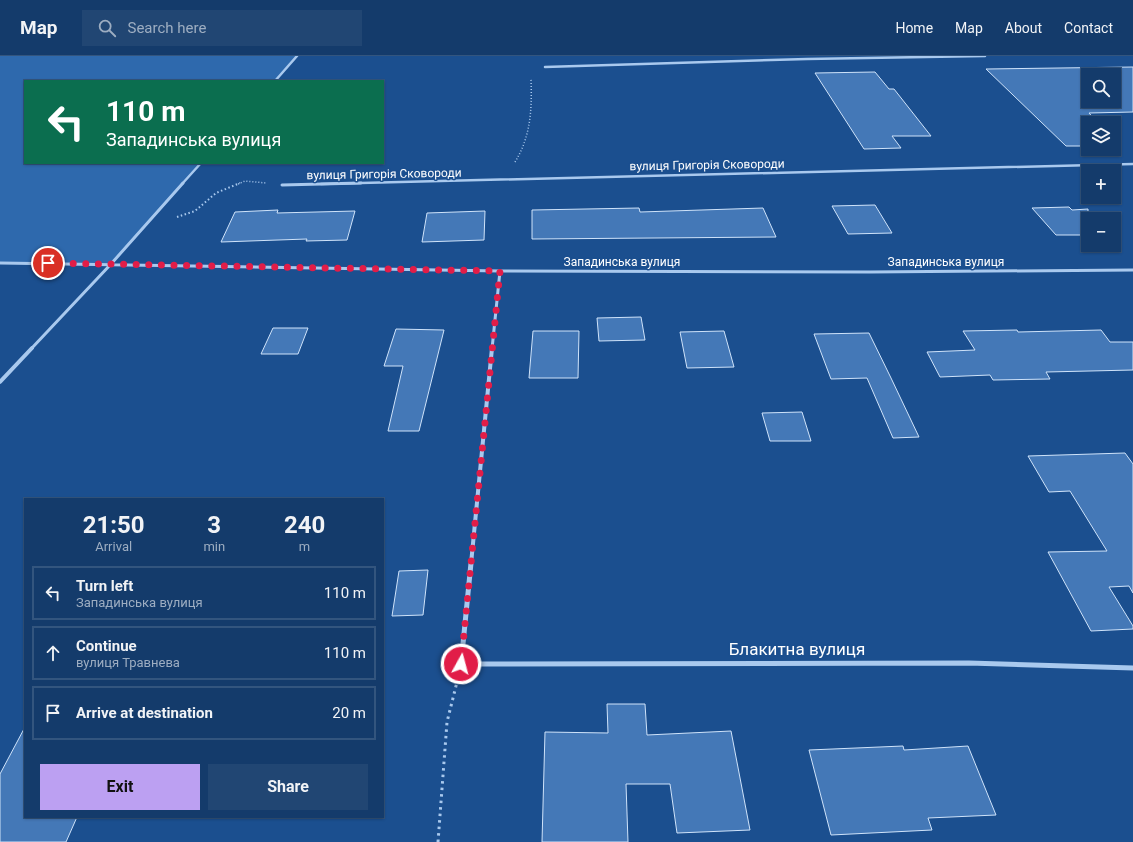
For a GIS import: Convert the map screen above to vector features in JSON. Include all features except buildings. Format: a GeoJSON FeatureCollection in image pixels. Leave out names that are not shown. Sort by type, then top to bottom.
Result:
{"type":"FeatureCollection","features":[{"type":"Feature","properties":{"kind":"street"},"geometry":{"type":"LineString","coordinates":[[276,80],[297,56]]}},
{"type":"Feature","properties":{"kind":"street"},"geometry":{"type":"LineString","coordinates":[[545,67],[806,57],[985,56]]}},
{"type":"Feature","properties":{"kind":"street"},"geometry":{"type":"LineString","coordinates":[[0,382],[111,264],[200,164]]}},
{"type":"Feature","properties":{"kind":"street","name":"вулиця Григорія Сковороди"},"geometry":{"type":"LineString","coordinates":[[282,185],[1133,164]]}},
{"type":"Feature","properties":{"kind":"street","name":"Западинська вулиця"},"geometry":{"type":"LineString","coordinates":[[0,263],[500,271],[878,272],[1133,270]]}},
{"type":"Feature","properties":{"kind":"street"},"geometry":{"type":"LineString","coordinates":[[461,664],[500,271]]}},
{"type":"Feature","properties":{"kind":"street","name":"Блакитна вулиця"},"geometry":{"type":"LineString","coordinates":[[461,664],[969,663],[1133,668]]}},
{"type":"Feature","properties":{"kind":"path"},"geometry":{"type":"LineString","coordinates":[[503,180],[522,152],[532,112],[531,74],[545,67]]}},
{"type":"Feature","properties":{"kind":"path"},"geometry":{"type":"LineString","coordinates":[[172,219],[195,211],[216,193],[245,181],[282,185]]}},
{"type":"Feature","properties":{"kind":"path"},"geometry":{"type":"LineString","coordinates":[[438,842],[447,722],[461,664]]}},
{"type":"Feature","properties":{"kind":"shaded area"},"geometry":{"type":"Polygon","coordinates":[[[0,56],[297,56],[276,80],[24,80],[24,164],[200,164],[111,264],[0,263],[0,56]]]}},
{"type":"Feature","properties":{"kind":"route"},"geometry":{"type":"LineString","coordinates":[[48,263],[500,271],[461,664]]}}]}
